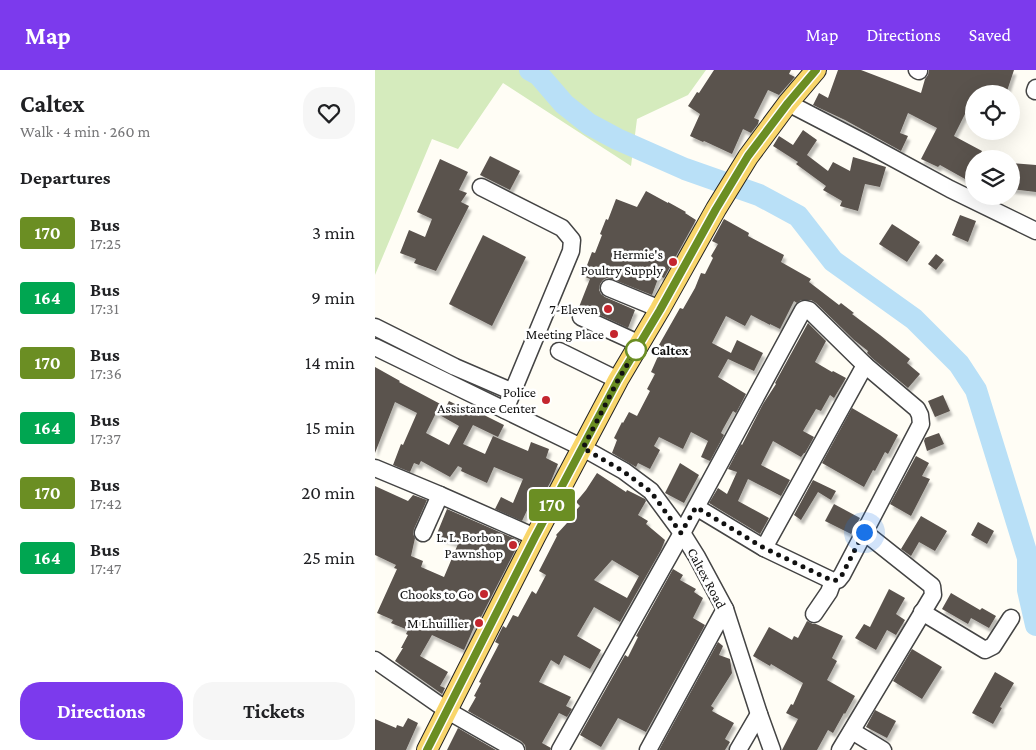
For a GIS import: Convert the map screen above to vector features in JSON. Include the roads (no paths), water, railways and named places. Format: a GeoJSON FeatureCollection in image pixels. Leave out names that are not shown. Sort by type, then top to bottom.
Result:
{"type":"FeatureCollection","features":[{"type":"Feature","properties":{"kind":"main road"},"geometry":{"type":"LineString","coordinates":[[427,750],[535,537],[618,380],[748,156],[816,70]]}},
{"type":"Feature","properties":{"kind":"street"},"geometry":{"type":"LineString","coordinates":[[788,103],[950,189],[1036,231]]}},
{"type":"Feature","properties":{"kind":"street"},"geometry":{"type":"LineString","coordinates":[[481,187],[562,228],[572,240],[571,251],[505,410]]}},
{"type":"Feature","properties":{"kind":"street"},"geometry":{"type":"LineString","coordinates":[[609,288],[660,310]]}},
{"type":"Feature","properties":{"kind":"street"},"geometry":{"type":"LineString","coordinates":[[560,750],[805,309],[809,310],[865,364],[917,409],[921,424],[842,575],[833,581],[829,592],[814,614]]}},
{"type":"Feature","properties":{"kind":"street"},"geometry":{"type":"LineString","coordinates":[[581,317],[640,344]]}},
{"type":"Feature","properties":{"kind":"street"},"geometry":{"type":"LineString","coordinates":[[375,327],[455,367],[513,392]]}},
{"type":"Feature","properties":{"kind":"street","name":"Caltex Road"},"geometry":{"type":"LineString","coordinates":[[375,347],[583,448],[623,471],[651,492],[697,557],[725,609],[772,750]]}},
{"type":"Feature","properties":{"kind":"street"},"geometry":{"type":"LineString","coordinates":[[559,351],[618,380]]}},
{"type":"Feature","properties":{"kind":"street"},"geometry":{"type":"LineString","coordinates":[[764,548],[865,364]]}},
{"type":"Feature","properties":{"kind":"street"},"geometry":{"type":"LineString","coordinates":[[375,468],[535,537]]}},
{"type":"Feature","properties":{"kind":"street"},"geometry":{"type":"LineString","coordinates":[[423,534],[439,495]]}},
{"type":"Feature","properties":{"kind":"street"},"geometry":{"type":"LineString","coordinates":[[696,507],[764,548],[833,581]]}},
{"type":"Feature","properties":{"kind":"street"},"geometry":{"type":"LineString","coordinates":[[841,750],[933,595],[932,586],[864,532]]}},
{"type":"Feature","properties":{"kind":"street"},"geometry":{"type":"LineString","coordinates":[[648,750],[725,609]]}},
{"type":"Feature","properties":{"kind":"street"},"geometry":{"type":"LineString","coordinates":[[922,612],[985,650],[993,646],[1011,618]]}},
{"type":"Feature","properties":{"kind":"street"},"geometry":{"type":"LineString","coordinates":[[375,660],[448,711],[516,750]]}},
{"type":"Feature","properties":{"kind":"street"},"geometry":{"type":"LineString","coordinates":[[738,750],[759,714]]}},
{"type":"Feature","properties":{"kind":"street"},"geometry":{"type":"LineString","coordinates":[[852,731],[883,750]]}},
{"type":"Feature","properties":{"kind":"waterway"},"geometry":{"type":"LineString","coordinates":[[530,70],[539,75],[564,104],[589,124],[617,139],[685,169],[759,195],[798,216],[833,261],[914,319],[959,364],[976,390],[1028,558],[1028,590],[1036,625]]}},
{"type":"Feature","properties":{"kind":"place","name":"Hermie's Poultry Supply"},"geometry":{"type":"Point","coordinates":[673,262]}},
{"type":"Feature","properties":{"kind":"place","name":"7-Eleven"},"geometry":{"type":"Point","coordinates":[608,309]}},
{"type":"Feature","properties":{"kind":"place","name":"Meeting Place"},"geometry":{"type":"Point","coordinates":[614,334]}},
{"type":"Feature","properties":{"kind":"place","name":"Caltex"},"geometry":{"type":"Point","coordinates":[636,350]}},
{"type":"Feature","properties":{"kind":"place","name":"Police Assistance Center"},"geometry":{"type":"Point","coordinates":[546,400]}},
{"type":"Feature","properties":{"kind":"place","name":"L. L. Borbon Pawnshop"},"geometry":{"type":"Point","coordinates":[513,545]}},
{"type":"Feature","properties":{"kind":"place","name":"Chooks to Go"},"geometry":{"type":"Point","coordinates":[484,594]}},
{"type":"Feature","properties":{"kind":"place","name":"M Lhuillier"},"geometry":{"type":"Point","coordinates":[479,623]}}]}
